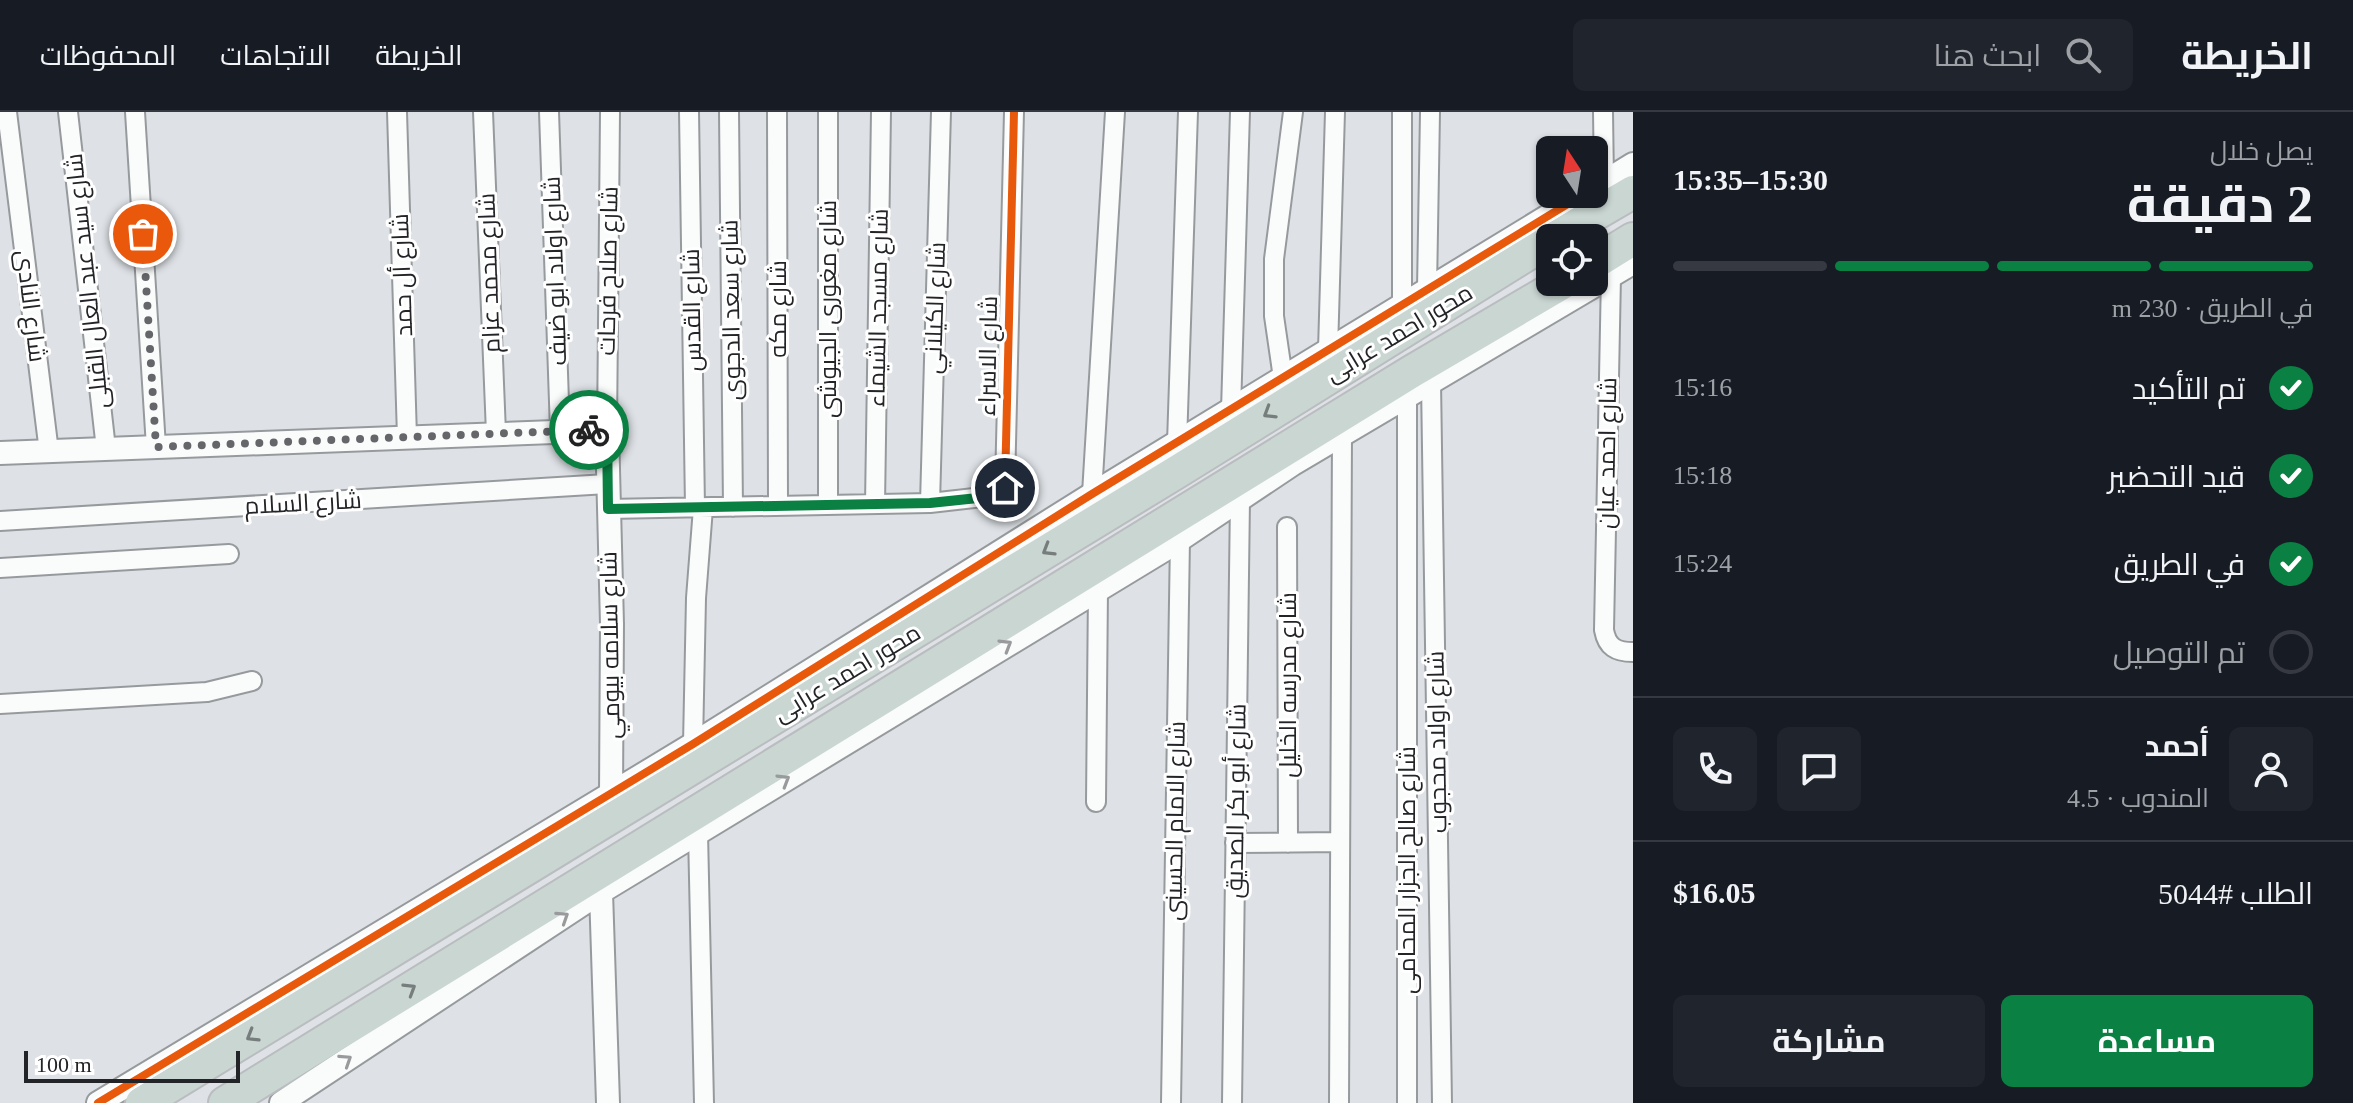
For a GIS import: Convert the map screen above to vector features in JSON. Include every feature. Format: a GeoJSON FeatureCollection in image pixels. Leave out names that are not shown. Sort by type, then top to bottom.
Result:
{"type":"FeatureCollection","features":[{"type":"Feature","properties":{"kind":"highway","name":"محور احمد عرابى"},"geometry":{"type":"LineString","coordinates":[[1569,224],[1610,187]]}},
{"type":"Feature","properties":{"kind":"highway"},"geometry":{"type":"LineString","coordinates":[[1608,264],[1633,239]]}},
{"type":"Feature","properties":{"kind":"highway","name":"محور احمد عرابى"},"geometry":{"type":"LineString","coordinates":[[142,1103],[1180,470],[1536,249]]}},
{"type":"Feature","properties":{"kind":"highway","name":"محور احمد عرابى"},"geometry":{"type":"LineString","coordinates":[[225,1103],[1411,372],[1540,296]]}},
{"type":"Feature","properties":{"kind":"street","name":"شارع النادى"},"geometry":{"type":"LineString","coordinates":[[7,112],[49,452]]}},
{"type":"Feature","properties":{"kind":"street","name":"شارع سيد عبد العال القبلى"},"geometry":{"type":"LineString","coordinates":[[68,112],[106,449]]}},
{"type":"Feature","properties":{"kind":"street"},"geometry":{"type":"LineString","coordinates":[[135,112],[156,447]]}},
{"type":"Feature","properties":{"kind":"street","name":"شارع أل حمد"},"geometry":{"type":"LineString","coordinates":[[397,112],[407,437]]}},
{"type":"Feature","properties":{"kind":"street","name":"شارع محمد عزام"},"geometry":{"type":"LineString","coordinates":[[483,112],[496,433]]}},
{"type":"Feature","properties":{"kind":"street","name":"شارع اولاد ابو ضيف"},"geometry":{"type":"LineString","coordinates":[[549,112],[560,431]]}},
{"type":"Feature","properties":{"kind":"street","name":"شارع صلاح فرحات"},"geometry":{"type":"LineString","coordinates":[[607,430],[610,112]]}},
{"type":"Feature","properties":{"kind":"street","name":"شارع القدس"},"geometry":{"type":"LineString","coordinates":[[689,112],[699,508],[693,744]]}},
{"type":"Feature","properties":{"kind":"street","name":"شارع سعد الدجوى"},"geometry":{"type":"LineString","coordinates":[[729,112],[733,507]]}},
{"type":"Feature","properties":{"kind":"street","name":"شارع مكه"},"geometry":{"type":"LineString","coordinates":[[777,112],[778,506]]}},
{"type":"Feature","properties":{"kind":"street","name":"شارع مغورى الجيوشى"},"geometry":{"type":"LineString","coordinates":[[828,112],[828,505]]}},
{"type":"Feature","properties":{"kind":"street","name":"شارع مسجد الشيماء"},"geometry":{"type":"LineString","coordinates":[[875,504],[881,112]]}},
{"type":"Feature","properties":{"kind":"street","name":"شارع الكيلاني"},"geometry":{"type":"LineString","coordinates":[[930,503],[941,112]]}},
{"type":"Feature","properties":{"kind":"street","name":"شارع الاسراء"},"geometry":{"type":"LineString","coordinates":[[608,509],[930,503],[997,496],[1005,488],[1014,112]]}},
{"type":"Feature","properties":{"kind":"street"},"geometry":{"type":"LineString","coordinates":[[1092,494],[1115,112]]}},
{"type":"Feature","properties":{"kind":"street"},"geometry":{"type":"LineString","coordinates":[[1177,443],[1188,112]]}},
{"type":"Feature","properties":{"kind":"street"},"geometry":{"type":"LineString","coordinates":[[1231,410],[1240,112]]}},
{"type":"Feature","properties":{"kind":"street"},"geometry":{"type":"LineString","coordinates":[[1283,378],[1274,316],[1274,259],[1293,112]]}},
{"type":"Feature","properties":{"kind":"street"},"geometry":{"type":"LineString","coordinates":[[1328,350],[1335,112]]}},
{"type":"Feature","properties":{"kind":"street"},"geometry":{"type":"LineString","coordinates":[[1402,112],[1402,305]]}},
{"type":"Feature","properties":{"kind":"street"},"geometry":{"type":"LineString","coordinates":[[1427,289],[1430,112]]}},
{"type":"Feature","properties":{"kind":"street"},"geometry":{"type":"LineString","coordinates":[[1603,112],[1610,187]]}},
{"type":"Feature","properties":{"kind":"street"},"geometry":{"type":"LineString","coordinates":[[1610,187],[1633,164]]}},
{"type":"Feature","properties":{"kind":"street"},"geometry":{"type":"LineString","coordinates":[[98,1103],[611,795],[1092,494],[1561,208]]}},
{"type":"Feature","properties":{"kind":"street"},"geometry":{"type":"LineString","coordinates":[[1608,269],[1633,263]]}},
{"type":"Feature","properties":{"kind":"street"},"geometry":{"type":"LineString","coordinates":[[281,1103],[601,892],[1180,539],[1562,296]]}},
{"type":"Feature","properties":{"kind":"street","name":"شارع احمد عيان"},"geometry":{"type":"LineString","coordinates":[[1602,296],[1604,630],[1606,641],[1613,649],[1633,652]]}},
{"type":"Feature","properties":{"kind":"street","name":"شارع اولاد محجوب"},"geometry":{"type":"LineString","coordinates":[[1431,382],[1442,1103]]}},
{"type":"Feature","properties":{"kind":"street","name":"شارع صالح الجزار المحامى"},"geometry":{"type":"LineString","coordinates":[[1407,396],[1407,1103]]}},
{"type":"Feature","properties":{"kind":"street"},"geometry":{"type":"LineString","coordinates":[[0,453],[607,430]]}},
{"type":"Feature","properties":{"kind":"street","name":"شارع سلامه بيومي"},"geometry":{"type":"LineString","coordinates":[[607,430],[612,624],[611,795]]}},
{"type":"Feature","properties":{"kind":"street"},"geometry":{"type":"LineString","coordinates":[[1339,1103],[1342,435]]}},
{"type":"Feature","properties":{"kind":"street","name":"شارع السلام"},"geometry":{"type":"LineString","coordinates":[[0,521],[607,484]]}},
{"type":"Feature","properties":{"kind":"street","name":"شارع أبو بكر الصديق"},"geometry":{"type":"LineString","coordinates":[[1232,1103],[1240,499]]}},
{"type":"Feature","properties":{"kind":"street","name":"شارع مدرسه الخليل"},"geometry":{"type":"LineString","coordinates":[[1287,527],[1288,843]]}},
{"type":"Feature","properties":{"kind":"street","name":"شارع الامام الحسينى"},"geometry":{"type":"LineString","coordinates":[[1171,1103],[1180,539]]}},
{"type":"Feature","properties":{"kind":"street"},"geometry":{"type":"LineString","coordinates":[[0,568],[229,554]]}},
{"type":"Feature","properties":{"kind":"street"},"geometry":{"type":"LineString","coordinates":[[1096,802],[1098,589]]}},
{"type":"Feature","properties":{"kind":"street"},"geometry":{"type":"LineString","coordinates":[[0,704],[207,692],[252,681]]}},
{"type":"Feature","properties":{"kind":"street"},"geometry":{"type":"LineString","coordinates":[[698,833],[704,1103]]}},
{"type":"Feature","properties":{"kind":"street"},"geometry":{"type":"LineString","coordinates":[[1235,843],[1340,842]]}},
{"type":"Feature","properties":{"kind":"street"},"geometry":{"type":"LineString","coordinates":[[601,892],[608,1103]]}},
{"type":"Feature","properties":{"kind":"cycle path"},"geometry":{"type":"LineString","coordinates":[[608,509],[930,503],[1001,495],[1005,485],[1014,112]]}},
{"type":"Feature","properties":{"kind":"cycle path"},"geometry":{"type":"LineString","coordinates":[[98,1103],[693,744],[1092,494],[1561,208]]}},
{"type":"Feature","properties":{"kind":"way so far"},"geometry":{"type":"LineString","coordinates":[[143,234],[156,447],[589,430]]}},
{"type":"Feature","properties":{"kind":"route"},"geometry":{"type":"LineString","coordinates":[[589,430],[607,430],[608,509],[930,503],[997,496],[1005,488]]}}]}
